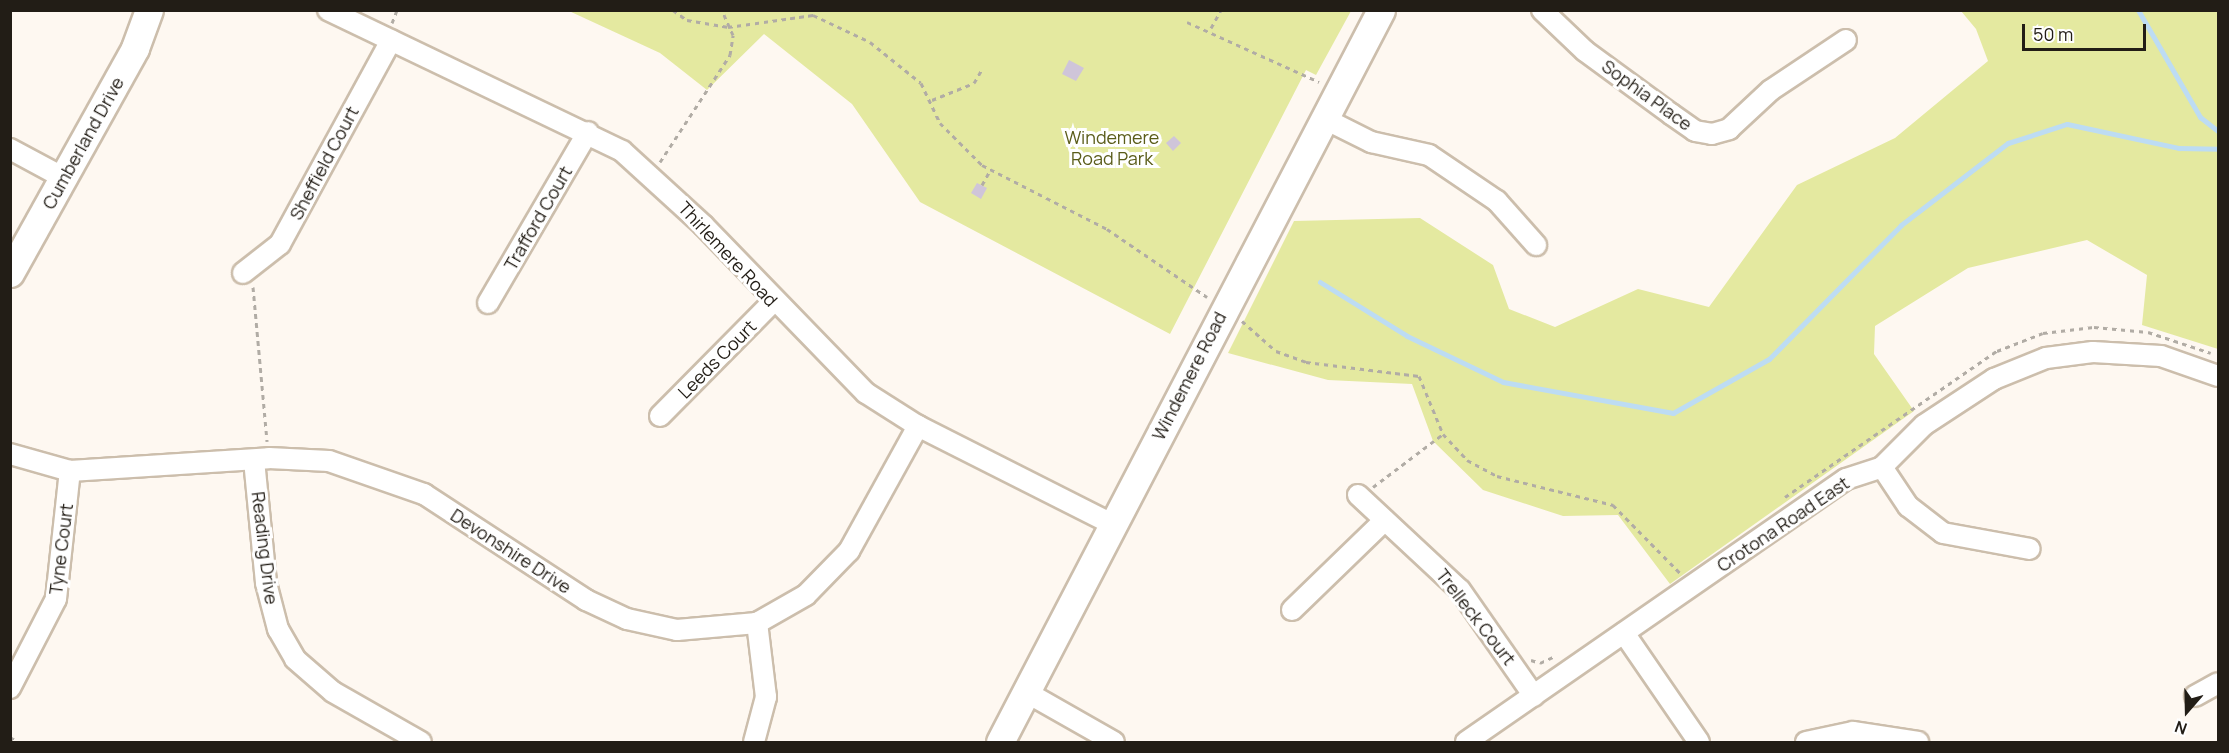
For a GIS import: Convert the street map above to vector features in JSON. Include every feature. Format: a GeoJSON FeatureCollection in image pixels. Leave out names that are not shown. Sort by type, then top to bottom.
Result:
{"type":"FeatureCollection","features":[{"type":"Feature","properties":{"kind":"main road","name":"Cumberland Drive"},"geometry":{"type":"LineString","coordinates":[[10,273],[135,48],[149,10]]}},
{"type":"Feature","properties":{"kind":"main road","name":"Windemere Road"},"geometry":{"type":"LineString","coordinates":[[1000,742],[1112,524],[1216,302],[1323,118],[1381,10]]}},
{"type":"Feature","properties":{"kind":"street","name":"Thirlemere Road"},"geometry":{"type":"LineString","coordinates":[[328,10],[588,132],[652,175],[774,302],[866,393],[918,426],[1112,524]]}},
{"type":"Feature","properties":{"kind":"street","name":"Sophia Place"},"geometry":{"type":"LineString","coordinates":[[1542,10],[1585,51],[1671,114],[1695,131],[1712,134],[1729,129],[1771,90],[1846,40]]}},
{"type":"Feature","properties":{"kind":"street","name":"Sheffield Court"},"geometry":{"type":"LineString","coordinates":[[243,273],[280,244],[391,40]]}},
{"type":"Feature","properties":{"kind":"street"},"geometry":{"type":"LineString","coordinates":[[1323,118],[1371,142],[1429,155],[1497,201],[1536,245]]}},
{"type":"Feature","properties":{"kind":"street","name":"Trafford Court"},"geometry":{"type":"LineString","coordinates":[[488,303],[588,132]]}},
{"type":"Feature","properties":{"kind":"street"},"geometry":{"type":"LineString","coordinates":[[10,149],[64,178]]}},
{"type":"Feature","properties":{"kind":"street","name":"Leeds Court"},"geometry":{"type":"LineString","coordinates":[[660,416],[774,302]]}},
{"type":"Feature","properties":{"kind":"street"},"geometry":{"type":"LineString","coordinates":[[2030,549],[1943,533],[1908,506],[1882,467],[1904,440],[1975,389],[2046,358],[2140,353],[2218,376]]}},
{"type":"Feature","properties":{"kind":"street","name":"Devonshire Drive"},"geometry":{"type":"LineString","coordinates":[[10,454],[70,471],[262,459],[329,461],[424,494],[586,600],[627,619],[677,630],[757,622],[806,595],[849,551],[918,426]]}},
{"type":"Feature","properties":{"kind":"street","name":"Reading Drive"},"geometry":{"type":"LineString","coordinates":[[262,459],[266,583],[278,629],[295,660],[333,692],[421,742]]}},
{"type":"Feature","properties":{"kind":"street","name":"Crotona Road East"},"geometry":{"type":"LineString","coordinates":[[1466,742],[1846,479],[1882,467]]}},
{"type":"Feature","properties":{"kind":"street","name":"Tyne Court"},"geometry":{"type":"LineString","coordinates":[[10,688],[56,599],[70,471]]}},
{"type":"Feature","properties":{"kind":"street","name":"Trelleck Court"},"geometry":{"type":"LineString","coordinates":[[1358,495],[1460,590],[1534,696]]}},
{"type":"Feature","properties":{"kind":"street"},"geometry":{"type":"LineString","coordinates":[[1292,610],[1385,520]]}},
{"type":"Feature","properties":{"kind":"street"},"geometry":{"type":"LineString","coordinates":[[754,742],[766,698],[757,622]]}},
{"type":"Feature","properties":{"kind":"street"},"geometry":{"type":"LineString","coordinates":[[1623,633],[1699,742]]}},
{"type":"Feature","properties":{"kind":"street"},"geometry":{"type":"LineString","coordinates":[[2195,696],[2218,683]]}},
{"type":"Feature","properties":{"kind":"street"},"geometry":{"type":"LineString","coordinates":[[1026,692],[1114,742]]}},
{"type":"Feature","properties":{"kind":"street"},"geometry":{"type":"LineString","coordinates":[[1806,742],[1853,732],[1918,742]]}},
{"type":"Feature","properties":{"kind":"path"},"geometry":{"type":"LineString","coordinates":[[673,10],[687,20],[728,27],[813,15],[870,42],[911,73],[932,100],[940,123],[958,146],[991,169],[1107,229],[1216,302],[1262,341],[1306,362],[1419,376],[1443,434],[1467,460],[1497,476],[1613,505],[1680,573],[1671,579]]}},
{"type":"Feature","properties":{"kind":"path"},"geometry":{"type":"LineString","coordinates":[[652,175],[723,73],[733,35],[722,10]]}},
{"type":"Feature","properties":{"kind":"path"},"geometry":{"type":"LineString","coordinates":[[1211,28],[1221,10]]}},
{"type":"Feature","properties":{"kind":"path"},"geometry":{"type":"LineString","coordinates":[[1187,22],[1211,28],[1337,91]]}},
{"type":"Feature","properties":{"kind":"path"},"geometry":{"type":"LineString","coordinates":[[932,100],[974,83],[981,71]]}},
{"type":"Feature","properties":{"kind":"path"},"geometry":{"type":"LineString","coordinates":[[982,185],[991,169]]}},
{"type":"Feature","properties":{"kind":"path"},"geometry":{"type":"LineString","coordinates":[[243,273],[255,290],[262,459]]}},
{"type":"Feature","properties":{"kind":"path"},"geometry":{"type":"LineString","coordinates":[[1358,495],[1394,476],[1443,434]]}},
{"type":"Feature","properties":{"kind":"path"},"geometry":{"type":"LineString","coordinates":[[1513,664],[1526,656],[1548,661],[1567,649]]}},
{"type":"Feature","properties":{"kind":"path"},"geometry":{"type":"LineString","coordinates":[[10,737],[18,742]]}},
{"type":"Feature","properties":{"kind":"green space","name":"Windemere Road Park"},"geometry":{"type":"Polygon","coordinates":[[[569,11],[1351,11],[1316,75],[1306,70],[1170,334],[920,202],[852,104],[764,34],[707,90],[660,53],[569,11]]]}},
{"type":"Feature","properties":{"kind":"green space"},"geometry":{"type":"Polygon","coordinates":[[[1961,11],[2218,11],[2218,349],[2142,325],[2147,275],[2087,240],[1968,268],[1875,326],[1874,354],[1914,411],[1670,584],[1618,515],[1563,516],[1483,490],[1433,441],[1412,384],[1328,380],[1228,353],[1294,221],[1420,218],[1493,265],[1509,309],[1555,327],[1638,289],[1709,307],[1797,185],[1895,138],[1988,61],[1976,29],[1961,11]]]}},
{"type":"Feature","properties":{"kind":"building"},"geometry":{"type":"Polygon","coordinates":[[[1069,60],[1084,68],[1076,81],[1062,74],[1069,60]]]}},
{"type":"Feature","properties":{"kind":"building"},"geometry":{"type":"Polygon","coordinates":[[[1174,136],[1181,143],[1173,151],[1166,143],[1174,136]]]}},
{"type":"Feature","properties":{"kind":"building"},"geometry":{"type":"Polygon","coordinates":[[[977,183],[987,188],[981,199],[971,193],[977,183]]]}},
{"type":"Feature","properties":{"kind":"waterway"},"geometry":{"type":"LineString","coordinates":[[2138,10],[2200,117],[2218,131]]}},
{"type":"Feature","properties":{"kind":"waterway"},"geometry":{"type":"LineString","coordinates":[[1320,282],[1407,336],[1503,382],[1673,413],[1769,359],[1901,225],[2008,143],[2067,124],[2179,148],[2218,149]]}}]}
